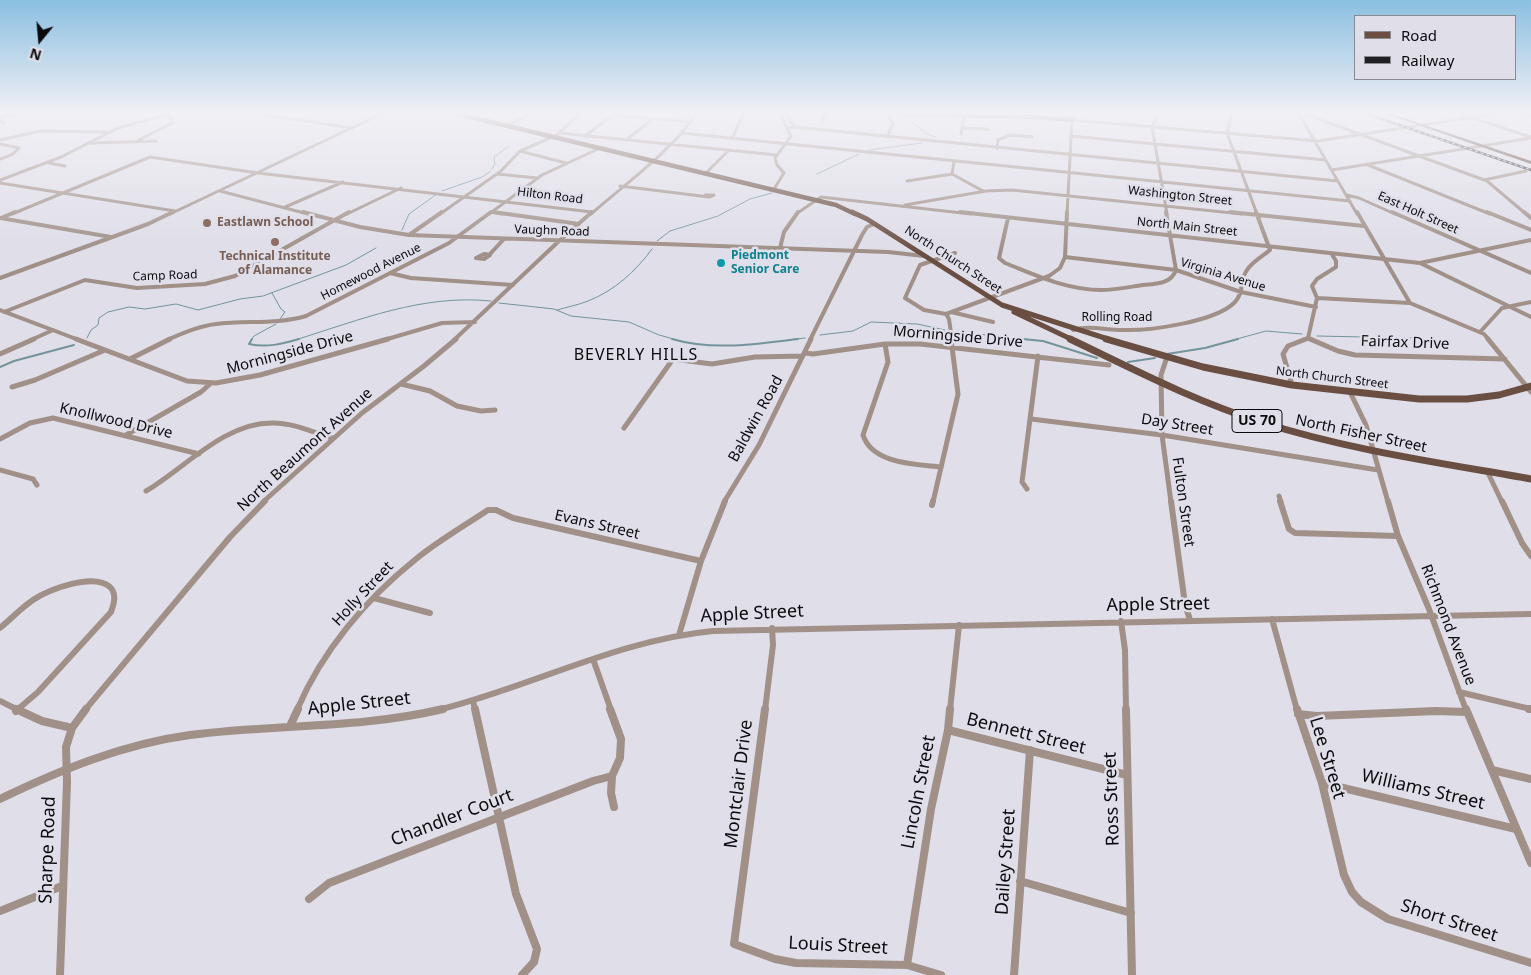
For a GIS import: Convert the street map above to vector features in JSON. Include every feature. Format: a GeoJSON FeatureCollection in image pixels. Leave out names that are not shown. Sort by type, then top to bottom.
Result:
{"type":"FeatureCollection","features":[{"type":"Feature","properties":{"kind":"highway"},"geometry":{"type":"LineString","coordinates":[[1518,160],[1531,164]]}},
{"type":"Feature","properties":{"kind":"main road","name":"North Church Street"},"geometry":{"type":"LineString","coordinates":[[652,160],[836,205],[874,224],[988,298],[1002,305],[1073,330],[1219,371],[1292,385],[1410,398],[1455,400],[1499,395],[1530,388]]}},
{"type":"Feature","properties":{"kind":"main road","name":"North Fisher Street"},"geometry":{"type":"LineString","coordinates":[[1002,305],[1024,319],[1161,383],[1206,403],[1261,422],[1314,438],[1488,473],[1531,479]]}},
{"type":"Feature","properties":{"kind":"street"},"geometry":{"type":"LineString","coordinates":[[44,163],[51,160]]}},
{"type":"Feature","properties":{"kind":"street"},"geometry":{"type":"LineString","coordinates":[[0,180],[52,160]]}},
{"type":"Feature","properties":{"kind":"street","name":"Hilton Road"},"geometry":{"type":"LineString","coordinates":[[61,192],[144,160]]}},
{"type":"Feature","properties":{"kind":"street","name":"Hilton Road"},"geometry":{"type":"LineString","coordinates":[[159,160],[592,212]]}},
{"type":"Feature","properties":{"kind":"street"},"geometry":{"type":"LineString","coordinates":[[0,278],[114,238],[286,160]]}},
{"type":"Feature","properties":{"kind":"street"},"geometry":{"type":"LineString","coordinates":[[409,235],[464,195],[497,174],[513,160]]}},
{"type":"Feature","properties":{"kind":"street"},"geometry":{"type":"LineString","coordinates":[[550,160],[566,164]]}},
{"type":"Feature","properties":{"kind":"street","name":"Homewood Avenue"},"geometry":{"type":"LineString","coordinates":[[130,359],[202,326],[223,323],[285,322],[300,318],[457,238],[538,178],[576,160]]}},
{"type":"Feature","properties":{"kind":"street","name":"North Beaumont Avenue"},"geometry":{"type":"LineString","coordinates":[[72,728],[94,699],[234,532],[333,438],[362,413],[443,351],[559,241],[652,160]]}},
{"type":"Feature","properties":{"kind":"street"},"geometry":{"type":"LineString","coordinates":[[706,173],[720,160]]}},
{"type":"Feature","properties":{"kind":"street"},"geometry":{"type":"LineString","coordinates":[[774,189],[784,173],[775,162],[776,160]]}},
{"type":"Feature","properties":{"kind":"street"},"geometry":{"type":"LineString","coordinates":[[931,160],[1350,201]]}},
{"type":"Feature","properties":{"kind":"street"},"geometry":{"type":"LineString","coordinates":[[948,313],[1044,278],[1060,268],[1065,257],[1069,160]]}},
{"type":"Feature","properties":{"kind":"street"},"geometry":{"type":"LineString","coordinates":[[1114,160],[1338,181]]}},
{"type":"Feature","properties":{"kind":"street"},"geometry":{"type":"LineString","coordinates":[[1008,218],[999,258],[1005,263],[1044,278],[1082,288],[1110,290],[1164,282],[1173,277],[1176,270],[1157,160]]}},
{"type":"Feature","properties":{"kind":"street"},"geometry":{"type":"LineString","coordinates":[[1235,160],[1269,252],[1246,270],[1241,292]]}},
{"type":"Feature","properties":{"kind":"street"},"geometry":{"type":"LineString","coordinates":[[1320,160],[1326,160],[1410,302]]}},
{"type":"Feature","properties":{"kind":"street"},"geometry":{"type":"LineString","coordinates":[[1332,170],[1395,160]]}},
{"type":"Feature","properties":{"kind":"street"},"geometry":{"type":"LineString","coordinates":[[1428,160],[1484,180],[1531,218]]}},
{"type":"Feature","properties":{"kind":"street"},"geometry":{"type":"LineString","coordinates":[[952,174],[954,162]]}},
{"type":"Feature","properties":{"kind":"street"},"geometry":{"type":"LineString","coordinates":[[44,163],[65,166]]}},
{"type":"Feature","properties":{"kind":"street"},"geometry":{"type":"LineString","coordinates":[[1366,164],[1531,230]]}},
{"type":"Feature","properties":{"kind":"street"},"geometry":{"type":"LineString","coordinates":[[1484,180],[1526,171]]}},
{"type":"Feature","properties":{"kind":"street"},"geometry":{"type":"LineString","coordinates":[[497,174],[538,178]]}},
{"type":"Feature","properties":{"kind":"street"},"geometry":{"type":"LineString","coordinates":[[907,181],[952,174],[983,191]]}},
{"type":"Feature","properties":{"kind":"street"},"geometry":{"type":"LineString","coordinates":[[0,180],[175,211]]}},
{"type":"Feature","properties":{"kind":"street"},"geometry":{"type":"LineString","coordinates":[[285,208],[343,182]]}},
{"type":"Feature","properties":{"kind":"street"},"geometry":{"type":"LineString","coordinates":[[620,186],[705,195]]}},
{"type":"Feature","properties":{"kind":"street","name":"Camp Road"},"geometry":{"type":"LineString","coordinates":[[2,311],[85,280],[129,288],[205,284],[222,281],[235,276],[333,220],[401,188]]}},
{"type":"Feature","properties":{"kind":"street","name":"Washington Street"},"geometry":{"type":"LineString","coordinates":[[905,206],[910,203],[983,191],[1012,190],[1068,194],[1364,226]]}},
{"type":"Feature","properties":{"kind":"street","name":"Vaughn Road"},"geometry":{"type":"LineString","coordinates":[[220,191],[372,230],[409,235],[503,240],[888,252],[924,256]]}},
{"type":"Feature","properties":{"kind":"street"},"geometry":{"type":"LineString","coordinates":[[0,218],[61,192]]}},
{"type":"Feature","properties":{"kind":"street","name":"East Holt Street"},"geometry":{"type":"LineString","coordinates":[[1347,195],[1531,272]]}},
{"type":"Feature","properties":{"kind":"street","name":"North Main Street"},"geometry":{"type":"LineString","coordinates":[[818,200],[821,197],[1420,263],[1531,240]]}},
{"type":"Feature","properties":{"kind":"street"},"geometry":{"type":"LineString","coordinates":[[780,248],[784,232],[795,214],[818,200]]}},
{"type":"Feature","properties":{"kind":"street"},"geometry":{"type":"LineString","coordinates":[[836,205],[840,200]]}},
{"type":"Feature","properties":{"kind":"street"},"geometry":{"type":"LineString","coordinates":[[491,212],[579,224]]}},
{"type":"Feature","properties":{"kind":"street"},"geometry":{"type":"LineString","coordinates":[[1524,212],[1531,212]]}},
{"type":"Feature","properties":{"kind":"street"},"geometry":{"type":"LineString","coordinates":[[0,218],[114,238]]}},
{"type":"Feature","properties":{"kind":"street","name":"Baldwin Road"},"geometry":{"type":"LineString","coordinates":[[679,635],[701,561],[725,499],[760,445],[854,251],[867,227],[874,224]]}},
{"type":"Feature","properties":{"kind":"street"},"geometry":{"type":"LineString","coordinates":[[490,254],[503,240]]}},
{"type":"Feature","properties":{"kind":"street","name":"Vaughn Road"},"geometry":{"type":"LineString","coordinates":[[888,252],[915,250]]}},
{"type":"Feature","properties":{"kind":"street"},"geometry":{"type":"LineString","coordinates":[[955,253],[920,265],[913,275],[905,297],[924,310],[993,322]]}},
{"type":"Feature","properties":{"kind":"street"},"geometry":{"type":"LineString","coordinates":[[1292,385],[1283,354],[1288,346],[1308,338],[1317,298],[1312,292],[1313,282],[1336,267],[1336,261],[1331,253]]}},
{"type":"Feature","properties":{"kind":"street","name":"Virginia Avenue"},"geometry":{"type":"LineString","coordinates":[[1065,257],[1176,270],[1241,292],[1316,307]]}},
{"type":"Feature","properties":{"kind":"street"},"geometry":{"type":"LineString","coordinates":[[1420,263],[1531,317]]}},
{"type":"Feature","properties":{"kind":"street"},"geometry":{"type":"LineString","coordinates":[[390,273],[411,278],[513,285]]}},
{"type":"Feature","properties":{"kind":"street","name":"Rolling Road"},"geometry":{"type":"LineString","coordinates":[[1073,330],[1082,327],[1140,330],[1170,327],[1225,308],[1235,302],[1241,292]]}},
{"type":"Feature","properties":{"kind":"street"},"geometry":{"type":"LineString","coordinates":[[1317,298],[1410,302],[1487,336],[1530,388]]}},
{"type":"Feature","properties":{"kind":"street"},"geometry":{"type":"LineString","coordinates":[[1480,332],[1502,308],[1531,302]]}},
{"type":"Feature","properties":{"kind":"street","name":"Morningside Drive"},"geometry":{"type":"LineString","coordinates":[[2,311],[187,381],[210,384],[228,383],[249,378],[372,344],[431,325],[453,321],[475,322]]}},
{"type":"Feature","properties":{"kind":"street"},"geometry":{"type":"LineString","coordinates":[[932,505],[958,394],[948,313]]}},
{"type":"Feature","properties":{"kind":"street"},"geometry":{"type":"LineString","coordinates":[[0,354],[53,330]]}},
{"type":"Feature","properties":{"kind":"street","name":"Fairfax Drive"},"geometry":{"type":"LineString","coordinates":[[1308,338],[1338,352],[1354,355],[1505,359]]}},
{"type":"Feature","properties":{"kind":"street"},"geometry":{"type":"LineString","coordinates":[[885,344],[888,362],[864,435],[864,442],[871,450],[881,455],[941,467]]}},
{"type":"Feature","properties":{"kind":"street","name":"Morningside Drive"},"geometry":{"type":"LineString","coordinates":[[624,428],[673,359],[712,364],[755,358],[813,354],[885,344],[920,344],[1109,365]]}},
{"type":"Feature","properties":{"kind":"street"},"geometry":{"type":"LineString","coordinates":[[12,387],[36,380],[105,350]]}},
{"type":"Feature","properties":{"kind":"street"},"geometry":{"type":"LineString","coordinates":[[1026,489],[1022,482],[1038,356]]}},
{"type":"Feature","properties":{"kind":"street","name":"Fulton Street"},"geometry":{"type":"LineString","coordinates":[[1167,357],[1161,370],[1162,435],[1185,604],[1190,620]]}},
{"type":"Feature","properties":{"kind":"street"},"geometry":{"type":"LineString","coordinates":[[126,436],[200,392],[210,384]]}},
{"type":"Feature","properties":{"kind":"street"},"geometry":{"type":"LineString","coordinates":[[401,384],[430,391],[456,406],[481,411],[495,410]]}},
{"type":"Feature","properties":{"kind":"street","name":"Richmond Avenue"},"geometry":{"type":"LineString","coordinates":[[1350,392],[1366,425],[1398,536],[1467,712],[1531,863]]}},
{"type":"Feature","properties":{"kind":"street","name":"Knollwood Drive"},"geometry":{"type":"LineString","coordinates":[[0,439],[30,423],[48,418],[199,454]]}},
{"type":"Feature","properties":{"kind":"street","name":"Day Street"},"geometry":{"type":"LineString","coordinates":[[1031,419],[1162,435],[1378,470]]}},
{"type":"Feature","properties":{"kind":"street"},"geometry":{"type":"LineString","coordinates":[[146,491],[159,484],[199,454],[239,430],[260,424],[279,423],[333,438]]}},
{"type":"Feature","properties":{"kind":"street"},"geometry":{"type":"LineString","coordinates":[[0,470],[33,480],[37,485]]}},
{"type":"Feature","properties":{"kind":"street"},"geometry":{"type":"LineString","coordinates":[[1488,473],[1522,543],[1531,556]]}},
{"type":"Feature","properties":{"kind":"street"},"geometry":{"type":"LineString","coordinates":[[1280,496],[1289,529],[1296,533],[1398,536]]}},
{"type":"Feature","properties":{"kind":"street","name":"Evans Street"},"geometry":{"type":"LineString","coordinates":[[490,509],[513,518],[701,561]]}},
{"type":"Feature","properties":{"kind":"street","name":"Holly Street"},"geometry":{"type":"LineString","coordinates":[[290,726],[317,668],[333,645],[374,598],[403,568],[490,509]]}},
{"type":"Feature","properties":{"kind":"street"},"geometry":{"type":"LineString","coordinates":[[0,628],[32,601],[60,588],[91,581],[107,584],[114,592],[116,602],[111,612],[38,692],[16,711]]}},
{"type":"Feature","properties":{"kind":"street"},"geometry":{"type":"LineString","coordinates":[[374,598],[430,613]]}},
{"type":"Feature","properties":{"kind":"street","name":"Apple Street"},"geometry":{"type":"LineString","coordinates":[[0,799],[66,770],[124,749],[159,740],[216,732],[376,721],[416,715],[473,700],[594,659],[679,635],[772,628],[1531,614]]}},
{"type":"Feature","properties":{"kind":"street","name":"Lee Street"},"geometry":{"type":"LineString","coordinates":[[1272,619],[1298,714],[1322,783],[1344,875],[1352,892],[1361,902]]}},
{"type":"Feature","properties":{"kind":"street","name":"Ross Street"},"geometry":{"type":"LineString","coordinates":[[1122,621],[1125,650],[1132,975]]}},
{"type":"Feature","properties":{"kind":"street","name":"Lincoln Street"},"geometry":{"type":"LineString","coordinates":[[907,965],[931,809],[948,730],[959,625]]}},
{"type":"Feature","properties":{"kind":"street","name":"Montclair Drive"},"geometry":{"type":"LineString","coordinates":[[734,944],[773,645],[772,628]]}},
{"type":"Feature","properties":{"kind":"street"},"geometry":{"type":"LineString","coordinates":[[594,659],[621,739],[620,758],[612,776],[611,793],[614,808]]}},
{"type":"Feature","properties":{"kind":"street"},"geometry":{"type":"LineString","coordinates":[[1459,692],[1531,709]]}},
{"type":"Feature","properties":{"kind":"street"},"geometry":{"type":"LineString","coordinates":[[473,700],[516,894],[523,915],[538,944],[536,959],[522,975]]}},
{"type":"Feature","properties":{"kind":"street"},"geometry":{"type":"LineString","coordinates":[[0,701],[16,711],[50,723],[72,728]]}},
{"type":"Feature","properties":{"kind":"street"},"geometry":{"type":"LineString","coordinates":[[1298,714],[1318,716],[1436,711],[1467,712]]}},
{"type":"Feature","properties":{"kind":"street","name":"Sharpe Road"},"geometry":{"type":"LineString","coordinates":[[60,975],[67,782],[66,747],[72,728]]}},
{"type":"Feature","properties":{"kind":"street","name":"Bennett Street"},"geometry":{"type":"LineString","coordinates":[[948,730],[1127,775]]}},
{"type":"Feature","properties":{"kind":"street","name":"Dailey Street"},"geometry":{"type":"LineString","coordinates":[[1014,975],[1030,750]]}},
{"type":"Feature","properties":{"kind":"street"},"geometry":{"type":"LineString","coordinates":[[1492,770],[1531,779]]}},
{"type":"Feature","properties":{"kind":"street","name":"Chandler Court"},"geometry":{"type":"LineString","coordinates":[[309,899],[329,883],[593,781],[612,776]]}},
{"type":"Feature","properties":{"kind":"street","name":"Williams Street"},"geometry":{"type":"LineString","coordinates":[[1322,783],[1516,829]]}},
{"type":"Feature","properties":{"kind":"street"},"geometry":{"type":"LineString","coordinates":[[1020,881],[1131,913]]}},
{"type":"Feature","properties":{"kind":"street"},"geometry":{"type":"LineString","coordinates":[[0,910],[62,886]]}},
{"type":"Feature","properties":{"kind":"street","name":"Short Street"},"geometry":{"type":"LineString","coordinates":[[1361,902],[1376,914],[1396,922],[1531,963]]}},
{"type":"Feature","properties":{"kind":"street","name":"Louis Street"},"geometry":{"type":"LineString","coordinates":[[734,944],[774,959],[796,963],[907,965],[941,975]]}},
{"type":"Feature","properties":{"kind":"waterway"},"geometry":{"type":"LineString","coordinates":[[492,169],[495,164],[494,160]]}},
{"type":"Feature","properties":{"kind":"waterway"},"geometry":{"type":"LineString","coordinates":[[817,174],[847,160]]}},
{"type":"Feature","properties":{"kind":"waterway"},"geometry":{"type":"LineString","coordinates":[[442,191],[482,177],[491,171]]}},
{"type":"Feature","properties":{"kind":"waterway"},"geometry":{"type":"LineString","coordinates":[[657,241],[670,231],[718,216],[750,199],[772,193]]}},
{"type":"Feature","properties":{"kind":"waterway"},"geometry":{"type":"LineString","coordinates":[[402,230],[409,214],[437,194]]}},
{"type":"Feature","properties":{"kind":"waterway"},"geometry":{"type":"LineString","coordinates":[[87,338],[91,330],[98,325],[99,318],[108,312],[129,307],[145,309],[176,304],[198,310],[240,299],[263,296],[346,265],[376,248]]}},
{"type":"Feature","properties":{"kind":"waterway"},"geometry":{"type":"LineString","coordinates":[[557,310],[598,297],[607,292],[632,272],[652,249]]}},
{"type":"Feature","properties":{"kind":"waterway"},"geometry":{"type":"LineString","coordinates":[[272,293],[281,309],[285,312],[280,319]]}},
{"type":"Feature","properties":{"kind":"waterway"},"geometry":{"type":"LineString","coordinates":[[295,340],[367,317],[416,305],[440,301],[491,301]]}},
{"type":"Feature","properties":{"kind":"waterway"},"geometry":{"type":"LineString","coordinates":[[499,303],[554,309],[571,316],[629,322],[659,335],[677,340]]}},
{"type":"Feature","properties":{"kind":"waterway"},"geometry":{"type":"LineString","coordinates":[[820,335],[853,331],[871,322],[917,324],[945,330]]}},
{"type":"Feature","properties":{"kind":"waterway"},"geometry":{"type":"LineString","coordinates":[[251,340],[254,336],[276,324]]}},
{"type":"Feature","properties":{"kind":"waterway"},"geometry":{"type":"LineString","coordinates":[[1233,340],[1266,331],[1302,334]]}},
{"type":"Feature","properties":{"kind":"waterway"},"geometry":{"type":"LineString","coordinates":[[958,332],[1034,340]]}},
{"type":"Feature","properties":{"kind":"waterway"},"geometry":{"type":"LineString","coordinates":[[1317,336],[1412,338]]}},
{"type":"Feature","properties":{"kind":"waterway"},"geometry":{"type":"LineString","coordinates":[[788,340],[805,338]]}},
{"type":"Feature","properties":{"kind":"waterway"},"geometry":{"type":"LineString","coordinates":[[252,339],[249,344],[262,346],[299,339]]}},
{"type":"Feature","properties":{"kind":"waterway"},"geometry":{"type":"LineString","coordinates":[[672,339],[687,343],[719,346],[798,339]]}},
{"type":"Feature","properties":{"kind":"waterway"},"geometry":{"type":"LineString","coordinates":[[1022,339],[1043,341],[1097,358]]}},
{"type":"Feature","properties":{"kind":"waterway"},"geometry":{"type":"LineString","coordinates":[[1167,354],[1205,348],[1238,339]]}},
{"type":"Feature","properties":{"kind":"waterway"},"geometry":{"type":"LineString","coordinates":[[0,367],[14,361],[74,345]]}},
{"type":"Feature","properties":{"kind":"waterway"},"geometry":{"type":"LineString","coordinates":[[1128,362],[1155,358]]}},
{"type":"Feature","properties":{"kind":"railway"},"geometry":{"type":"LineString","coordinates":[[1500,160],[1531,170]]}},
{"type":"Feature","properties":{"kind":"place","name":"Eastlawn School"},"geometry":{"type":"Point","coordinates":[207,223]}},
{"type":"Feature","properties":{"kind":"place","name":"Technical Institute of Alamance"},"geometry":{"type":"Point","coordinates":[275,242]}},
{"type":"Feature","properties":{"kind":"place","name":"Piedmont Senior Care"},"geometry":{"type":"Point","coordinates":[721,263]}},
{"type":"Feature","properties":{"kind":"district","name":"BEVERLY HILLS"},"geometry":{"type":"Point","coordinates":[636,355]}}]}
